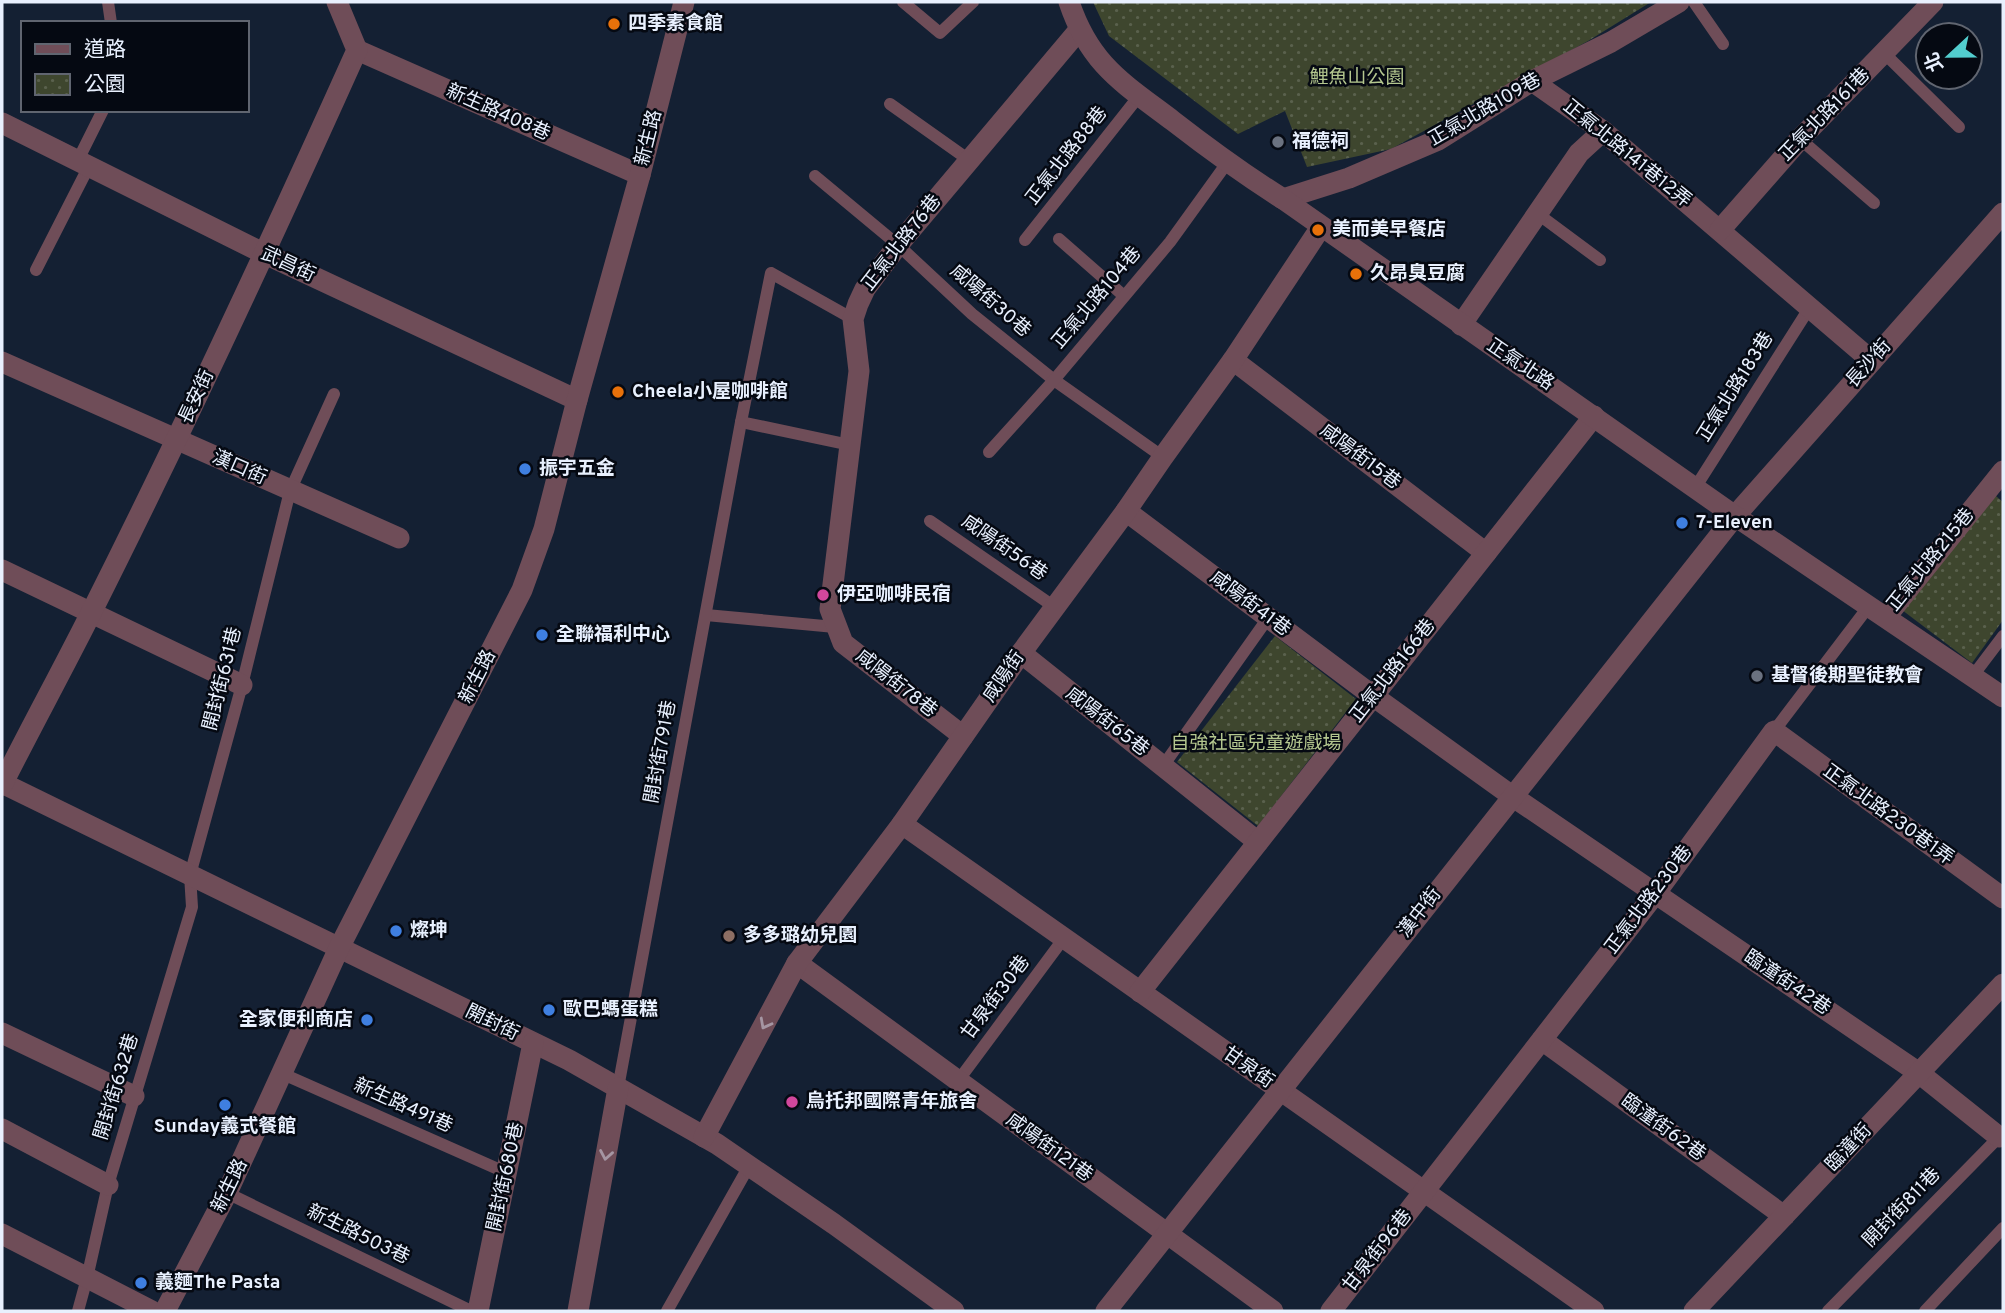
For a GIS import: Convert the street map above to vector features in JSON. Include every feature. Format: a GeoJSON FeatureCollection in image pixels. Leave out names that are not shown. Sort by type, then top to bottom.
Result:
{"type":"FeatureCollection","features":[{"type":"Feature","properties":{"kind":"street"},"geometry":{"type":"LineString","coordinates":[[337,2],[357,50]]}},
{"type":"Feature","properties":{"kind":"street","name":"新生路"},"geometry":{"type":"LineString","coordinates":[[165,1311],[228,1193],[339,948],[522,590],[544,528],[684,2]]}},
{"type":"Feature","properties":{"kind":"street","name":"正氣北路"},"geometry":{"type":"LineString","coordinates":[[1069,2],[1079,30],[1115,78],[1227,163],[1283,199],[1735,516],[2003,697]]}},
{"type":"Feature","properties":{"kind":"street","name":"正氣北路109巷"},"geometry":{"type":"LineString","coordinates":[[1283,199],[1349,178],[1438,140],[1532,81],[1611,42],[1679,2]]}},
{"type":"Feature","properties":{"kind":"street","name":"正氣北路161巷"},"geometry":{"type":"LineString","coordinates":[[1720,230],[1800,139],[1933,2]]}},
{"type":"Feature","properties":{"kind":"street","name":"正氣北路76巷"},"geometry":{"type":"LineString","coordinates":[[835,627],[830,609],[830,591],[859,372],[853,319],[865,289],[898,245],[1079,30]]}},
{"type":"Feature","properties":{"kind":"street","name":"新生路408巷"},"geometry":{"type":"LineString","coordinates":[[357,50],[640,175]]}},
{"type":"Feature","properties":{"kind":"street","name":"長安街"},"geometry":{"type":"LineString","coordinates":[[2,784],[91,614],[176,440],[265,254],[357,50]]}},
{"type":"Feature","properties":{"kind":"street","name":"正氣北路141巷12弄"},"geometry":{"type":"LineString","coordinates":[[1532,81],[1603,131],[1872,361]]}},
{"type":"Feature","properties":{"kind":"street","name":"武昌街"},"geometry":{"type":"LineString","coordinates":[[2,122],[265,254],[577,400]]}},
{"type":"Feature","properties":{"kind":"street"},"geometry":{"type":"LineString","coordinates":[[1461,325],[1579,153],[1603,131]]}},
{"type":"Feature","properties":{"kind":"street","name":"長沙街"},"geometry":{"type":"LineString","coordinates":[[1735,516],[1872,361],[1996,236],[2003,213]]}},
{"type":"Feature","properties":{"kind":"street","name":"咸陽街"},"geometry":{"type":"LineString","coordinates":[[704,1137],[797,963],[902,824],[1021,653],[1126,511],[1233,360],[1321,227]]}},
{"type":"Feature","properties":{"kind":"street","name":"咸陽街15巷"},"geometry":{"type":"LineString","coordinates":[[1233,360],[1486,554]]}},
{"type":"Feature","properties":{"kind":"street","name":"漢口街"},"geometry":{"type":"LineString","coordinates":[[2,362],[400,538]]}},
{"type":"Feature","properties":{"kind":"street","name":"正氣北路166巷"},"geometry":{"type":"LineString","coordinates":[[1140,992],[1594,416]]}},
{"type":"Feature","properties":{"kind":"street","name":"正氣北路215巷"},"geometry":{"type":"LineString","coordinates":[[1877,611],[2002,474]]}},
{"type":"Feature","properties":{"kind":"street","name":"咸陽街41巷"},"geometry":{"type":"LineString","coordinates":[[1126,511],[1373,696],[1512,796]]}},
{"type":"Feature","properties":{"kind":"street","name":"漢中街"},"geometry":{"type":"LineString","coordinates":[[1106,1311],[1735,516]]}},
{"type":"Feature","properties":{"kind":"street"},"geometry":{"type":"LineString","coordinates":[[2,570],[242,685]]}},
{"type":"Feature","properties":{"kind":"street","name":"咸陽街78巷"},"geometry":{"type":"LineString","coordinates":[[835,627],[843,643],[963,736]]}},
{"type":"Feature","properties":{"kind":"street","name":"咸陽街65巷"},"geometry":{"type":"LineString","coordinates":[[1021,653],[1258,842]]}},
{"type":"Feature","properties":{"kind":"street","name":"正氣北路230巷"},"geometry":{"type":"LineString","coordinates":[[1424,1192],[1655,894],[1774,731]]}},
{"type":"Feature","properties":{"kind":"street","name":"正氣北路230巷1弄"},"geometry":{"type":"LineString","coordinates":[[1774,731],[2003,898]]}},
{"type":"Feature","properties":{"kind":"street","name":"開封街"},"geometry":{"type":"LineString","coordinates":[[2,784],[569,1060],[704,1137],[749,1166],[954,1311]]}},
{"type":"Feature","properties":{"kind":"street","name":"臨潼街42巷"},"geometry":{"type":"LineString","coordinates":[[1512,796],[1919,1073],[2001,1135]]}},
{"type":"Feature","properties":{"kind":"street","name":"甘泉街"},"geometry":{"type":"LineString","coordinates":[[902,824],[1594,1311]]}},
{"type":"Feature","properties":{"kind":"street","name":"咸陽街121巷"},"geometry":{"type":"LineString","coordinates":[[797,963],[1273,1311]]}},
{"type":"Feature","properties":{"kind":"street","name":"臨潼街"},"geometry":{"type":"LineString","coordinates":[[1695,1311],[2003,984]]}},
{"type":"Feature","properties":{"kind":"street"},"geometry":{"type":"LineString","coordinates":[[2,1033],[134,1096]]}},
{"type":"Feature","properties":{"kind":"street","name":"臨潼街62巷"},"geometry":{"type":"LineString","coordinates":[[1542,1040],[1784,1216]]}},
{"type":"Feature","properties":{"kind":"street","name":"開封街680巷"},"geometry":{"type":"LineString","coordinates":[[478,1311],[533,1043]]}},
{"type":"Feature","properties":{"kind":"street"},"geometry":{"type":"LineString","coordinates":[[578,1311],[618,1088]]}},
{"type":"Feature","properties":{"kind":"street"},"geometry":{"type":"LineString","coordinates":[[2,1129],[108,1185]]}},
{"type":"Feature","properties":{"kind":"street","name":"甘泉街96巷"},"geometry":{"type":"LineString","coordinates":[[1331,1311],[1424,1192]]}},
{"type":"Feature","properties":{"kind":"street"},"geometry":{"type":"LineString","coordinates":[[2,1234],[152,1311]]}},
{"type":"Feature","properties":{"kind":"lane"},"geometry":{"type":"LineString","coordinates":[[108,2],[111,21]]}},
{"type":"Feature","properties":{"kind":"lane"},"geometry":{"type":"LineString","coordinates":[[903,2],[940,33],[973,2]]}},
{"type":"Feature","properties":{"kind":"lane"},"geometry":{"type":"LineString","coordinates":[[1694,2],[1723,44]]}},
{"type":"Feature","properties":{"kind":"lane"},"geometry":{"type":"LineString","coordinates":[[1885,54],[1959,127]]}},
{"type":"Feature","properties":{"kind":"lane","name":"正氣北路88巷"},"geometry":{"type":"LineString","coordinates":[[1025,240],[1139,96]]}},
{"type":"Feature","properties":{"kind":"lane"},"geometry":{"type":"LineString","coordinates":[[890,104],[969,160]]}},
{"type":"Feature","properties":{"kind":"lane"},"geometry":{"type":"LineString","coordinates":[[36,270],[102,112]]}},
{"type":"Feature","properties":{"kind":"lane"},"geometry":{"type":"LineString","coordinates":[[1800,139],[1874,203]]}},
{"type":"Feature","properties":{"kind":"lane","name":"正氣北路104巷"},"geometry":{"type":"LineString","coordinates":[[989,452],[1054,380],[1170,242],[1227,163]]}},
{"type":"Feature","properties":{"kind":"lane","name":"咸陽街30巷"},"geometry":{"type":"LineString","coordinates":[[815,176],[898,245],[972,314],[1054,380],[1163,457]]}},
{"type":"Feature","properties":{"kind":"lane"},"geometry":{"type":"LineString","coordinates":[[1538,214],[1600,260]]}},
{"type":"Feature","properties":{"kind":"lane"},"geometry":{"type":"LineString","coordinates":[[1059,239],[1124,296]]}},
{"type":"Feature","properties":{"kind":"lane","name":"開封街791巷"},"geometry":{"type":"LineString","coordinates":[[618,1088],[771,273],[853,319]]}},
{"type":"Feature","properties":{"kind":"lane","name":"正氣北路183巷"},"geometry":{"type":"LineString","coordinates":[[1695,488],[1810,307]]}},
{"type":"Feature","properties":{"kind":"lane","name":"開封街631巷"},"geometry":{"type":"LineString","coordinates":[[190,875],[242,685],[290,491],[334,394]]}},
{"type":"Feature","properties":{"kind":"lane"},"geometry":{"type":"LineString","coordinates":[[741,422],[850,445]]}},
{"type":"Feature","properties":{"kind":"lane","name":"咸陽街56巷"},"geometry":{"type":"LineString","coordinates":[[930,521],[1056,608]]}},
{"type":"Feature","properties":{"kind":"lane","name":"正氣北路230巷"},"geometry":{"type":"LineString","coordinates":[[1774,731],[1877,611]]}},
{"type":"Feature","properties":{"kind":"lane"},"geometry":{"type":"LineString","coordinates":[[706,615],[835,627]]}},
{"type":"Feature","properties":{"kind":"lane"},"geometry":{"type":"LineString","coordinates":[[1163,766],[1268,618]]}},
{"type":"Feature","properties":{"kind":"lane"},"geometry":{"type":"LineString","coordinates":[[1972,677],[2003,636]]}},
{"type":"Feature","properties":{"kind":"lane","name":"開封街632巷"},"geometry":{"type":"LineString","coordinates":[[78,1311],[108,1185],[192,907],[190,875]]}},
{"type":"Feature","properties":{"kind":"lane","name":"甘泉街30巷"},"geometry":{"type":"LineString","coordinates":[[958,1081],[1064,938]]}},
{"type":"Feature","properties":{"kind":"lane","name":"新生路491巷"},"geometry":{"type":"LineString","coordinates":[[283,1074],[507,1173]]}},
{"type":"Feature","properties":{"kind":"lane","name":"開封街811巷"},"geometry":{"type":"LineString","coordinates":[[1828,1311],[2001,1135]]}},
{"type":"Feature","properties":{"kind":"lane"},"geometry":{"type":"LineString","coordinates":[[667,1311],[749,1166]]}},
{"type":"Feature","properties":{"kind":"lane","name":"新生路503巷"},"geometry":{"type":"LineString","coordinates":[[228,1193],[471,1311]]}},
{"type":"Feature","properties":{"kind":"lane"},"geometry":{"type":"LineString","coordinates":[[1925,1311],[2003,1228]]}},
{"type":"Feature","properties":{"kind":"green space","name":"鯉魚山公園"},"geometry":{"type":"Polygon","coordinates":[[[1093,2],[1651,2],[1588,41],[1391,149],[1307,167],[1285,111],[1238,134],[1109,36],[1093,2]]]}},
{"type":"Feature","properties":{"kind":"green space"},"geometry":{"type":"Polygon","coordinates":[[[1990,491],[2003,502],[2003,620],[1972,663],[1902,610],[1990,491]]]}},
{"type":"Feature","properties":{"kind":"green space","name":"自強社區兒童遊戲場"},"geometry":{"type":"Polygon","coordinates":[[[1275,636],[1356,699],[1258,826],[1177,762],[1275,636]]]}},
{"type":"Feature","properties":{"kind":"place","name":"四季素食館"},"geometry":{"type":"Point","coordinates":[614,24]}},
{"type":"Feature","properties":{"kind":"place","name":"福德祠"},"geometry":{"type":"Point","coordinates":[1278,142]}},
{"type":"Feature","properties":{"kind":"place","name":"美而美早餐店"},"geometry":{"type":"Point","coordinates":[1318,230]}},
{"type":"Feature","properties":{"kind":"place","name":"久昂臭豆腐"},"geometry":{"type":"Point","coordinates":[1356,274]}},
{"type":"Feature","properties":{"kind":"place","name":"Cheela小屋咖啡館"},"geometry":{"type":"Point","coordinates":[618,392]}},
{"type":"Feature","properties":{"kind":"place","name":"振宇五金"},"geometry":{"type":"Point","coordinates":[525,469]}},
{"type":"Feature","properties":{"kind":"place","name":"7-Eleven"},"geometry":{"type":"Point","coordinates":[1682,523]}},
{"type":"Feature","properties":{"kind":"place","name":"伊亞咖啡民宿"},"geometry":{"type":"Point","coordinates":[823,595]}},
{"type":"Feature","properties":{"kind":"place","name":"全聯福利中心"},"geometry":{"type":"Point","coordinates":[542,635]}},
{"type":"Feature","properties":{"kind":"place","name":"基督後期聖徒教會"},"geometry":{"type":"Point","coordinates":[1757,676]}},
{"type":"Feature","properties":{"kind":"place","name":"燦坤"},"geometry":{"type":"Point","coordinates":[396,931]}},
{"type":"Feature","properties":{"kind":"place","name":"多多璐幼兒園"},"geometry":{"type":"Point","coordinates":[729,936]}},
{"type":"Feature","properties":{"kind":"place","name":"歐巴螞蛋糕"},"geometry":{"type":"Point","coordinates":[549,1010]}},
{"type":"Feature","properties":{"kind":"place","name":"全家便利商店"},"geometry":{"type":"Point","coordinates":[367,1020]}},
{"type":"Feature","properties":{"kind":"place","name":"烏托邦國際青年旅舍"},"geometry":{"type":"Point","coordinates":[792,1102]}},
{"type":"Feature","properties":{"kind":"place","name":"Sunday義式餐館"},"geometry":{"type":"Point","coordinates":[225,1105]}},
{"type":"Feature","properties":{"kind":"place","name":"義麵The Pasta"},"geometry":{"type":"Point","coordinates":[141,1283]}}]}
